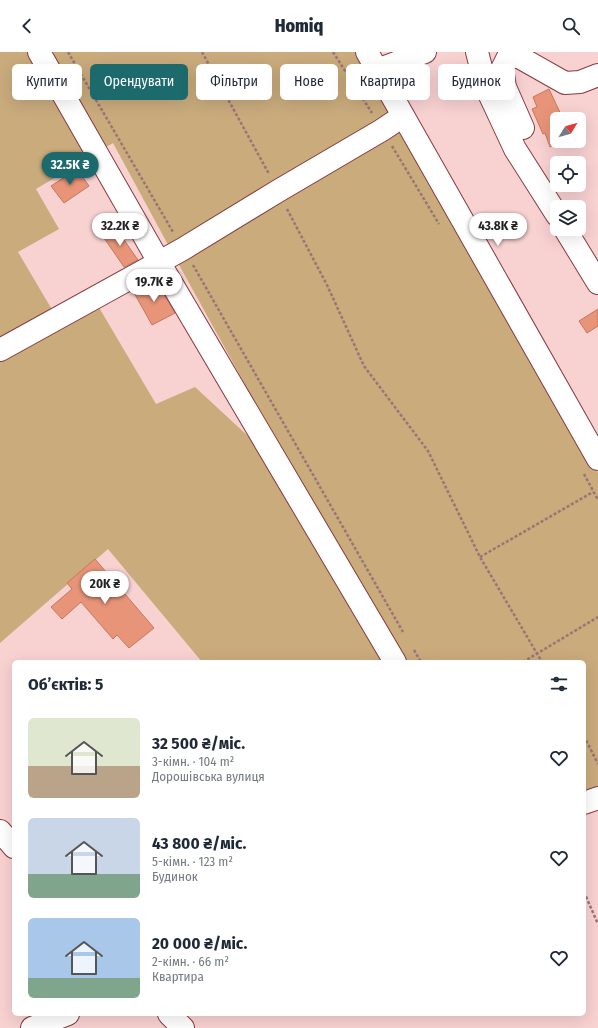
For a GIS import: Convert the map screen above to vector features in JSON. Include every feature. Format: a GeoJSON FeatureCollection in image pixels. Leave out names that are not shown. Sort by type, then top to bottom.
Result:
{"type":"FeatureCollection","features":[{"type":"Feature","properties":{"kind":"street"},"geometry":{"type":"LineString","coordinates":[[40,52],[158,262],[394,660]]}},
{"type":"Feature","properties":{"kind":"street"},"geometry":{"type":"LineString","coordinates":[[425,52],[372,61],[598,459]]}},
{"type":"Feature","properties":{"kind":"street"},"geometry":{"type":"LineString","coordinates":[[477,52],[486,87],[515,149],[550,205]]}},
{"type":"Feature","properties":{"kind":"street"},"geometry":{"type":"LineString","coordinates":[[523,128],[505,87],[502,69],[508,57],[519,56],[565,83],[580,82],[598,75]]}},
{"type":"Feature","properties":{"kind":"street"},"geometry":{"type":"LineString","coordinates":[[0,350],[183,248],[404,116]]}},
{"type":"Feature","properties":{"kind":"street"},"geometry":{"type":"LineString","coordinates":[[569,236],[598,283]]}},
{"type":"Feature","properties":{"kind":"street"},"geometry":{"type":"LineString","coordinates":[[586,803],[598,798]]}},
{"type":"Feature","properties":{"kind":"street"},"geometry":{"type":"LineString","coordinates":[[0,831],[12,844]]}},
{"type":"Feature","properties":{"kind":"street"},"geometry":{"type":"LineString","coordinates":[[32,1028],[63,1016]]}},
{"type":"Feature","properties":{"kind":"street"},"geometry":{"type":"LineString","coordinates":[[171,1016],[183,1028]]}},
{"type":"Feature","properties":{"kind":"path"},"geometry":{"type":"LineString","coordinates":[[68,52],[183,248],[405,634]]}},
{"type":"Feature","properties":{"kind":"path"},"geometry":{"type":"LineString","coordinates":[[202,52],[278,191],[327,285],[364,366],[428,452],[480,557],[541,660]]}},
{"type":"Feature","properties":{"kind":"path"},"geometry":{"type":"LineString","coordinates":[[480,557],[593,492]]}},
{"type":"Feature","properties":{"kind":"path"},"geometry":{"type":"LineString","coordinates":[[526,660],[598,616]]}},
{"type":"Feature","properties":{"kind":"path"},"geometry":{"type":"LineString","coordinates":[[413,648],[420,660]]}},
{"type":"Feature","properties":{"kind":"path"},"geometry":{"type":"LineString","coordinates":[[586,740],[598,764]]}},
{"type":"Feature","properties":{"kind":"path"},"geometry":{"type":"LineString","coordinates":[[586,896],[598,924]]}},
{"type":"Feature","properties":{"kind":"shaded area"},"geometry":{"type":"Polygon","coordinates":[[[0,52],[355,52],[362,64],[346,64],[346,100],[382,100],[598,473],[598,796],[586,801],[586,660],[200,660],[108,549],[0,643],[0,52]],[[113,143],[36,189],[59,229],[18,252],[54,313],[91,294],[156,404],[195,387],[249,437],[268,426],[113,143]]]}},
{"type":"Feature","properties":{"kind":"building"},"geometry":{"type":"Polygon","coordinates":[[[549,89],[560,112],[550,112],[550,147],[545,133],[543,134],[532,109],[537,107],[533,97],[549,89]]]}},
{"type":"Feature","properties":{"kind":"building"},"geometry":{"type":"Polygon","coordinates":[[[77,169],[89,186],[64,203],[51,186],[77,169]]]}},
{"type":"Feature","properties":{"kind":"building"},"geometry":{"type":"Polygon","coordinates":[[[115,227],[138,260],[124,267],[102,235],[115,227]]]}},
{"type":"Feature","properties":{"kind":"building"},"geometry":{"type":"Polygon","coordinates":[[[151,281],[157,294],[162,291],[175,313],[152,325],[133,291],[151,281]]]}},
{"type":"Feature","properties":{"kind":"building"},"geometry":{"type":"Polygon","coordinates":[[[598,309],[598,326],[587,333],[579,321],[598,309]]]}},
{"type":"Feature","properties":{"kind":"building"},"geometry":{"type":"Polygon","coordinates":[[[95,559],[154,628],[129,648],[117,635],[113,639],[81,602],[62,619],[51,607],[72,589],[67,583],[95,559]]]}}]}
